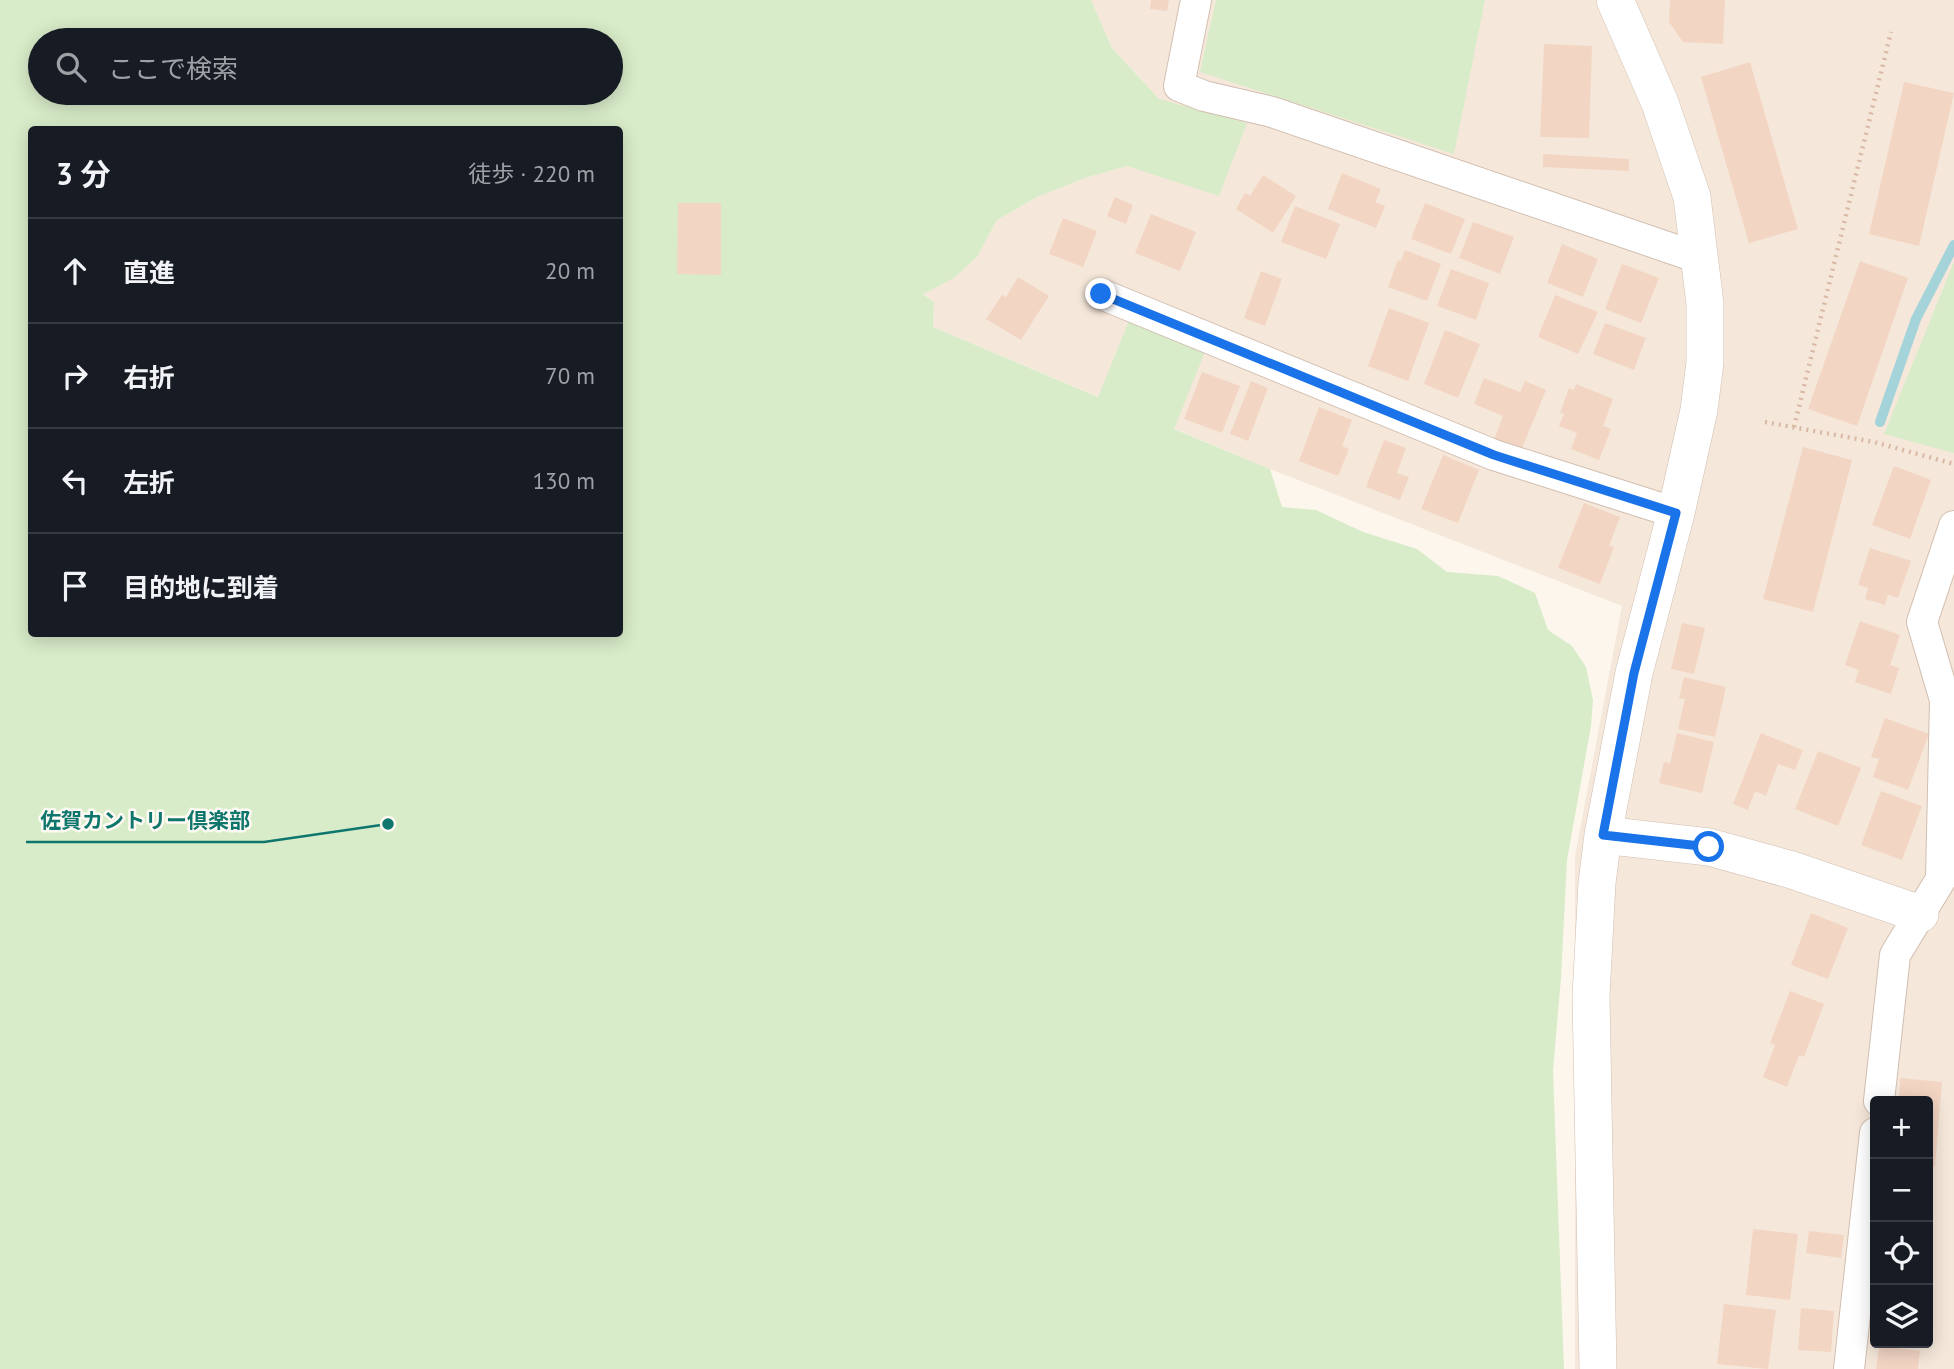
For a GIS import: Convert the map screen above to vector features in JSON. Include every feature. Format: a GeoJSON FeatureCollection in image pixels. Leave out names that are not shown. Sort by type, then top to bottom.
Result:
{"type":"FeatureCollection","features":[{"type":"Feature","properties":{"kind":"street"},"geometry":{"type":"LineString","coordinates":[[1196,0],[1178,86],[1203,96],[1272,112],[1699,258]]}},
{"type":"Feature","properties":{"kind":"street"},"geometry":{"type":"LineString","coordinates":[[1598,1369],[1591,996],[1597,883],[1603,835],[1634,673],[1676,513],[1699,410],[1704,362],[1704,304],[1692,197],[1660,103],[1615,0]]}},
{"type":"Feature","properties":{"kind":"street"},"geometry":{"type":"LineString","coordinates":[[1101,294],[1494,455],[1676,513]]}},
{"type":"Feature","properties":{"kind":"street"},"geometry":{"type":"LineString","coordinates":[[1880,1096],[1895,955],[1920,914],[1947,881],[1949,700],[1922,622],[1954,526]]}},
{"type":"Feature","properties":{"kind":"street"},"geometry":{"type":"LineString","coordinates":[[1603,835],[1709,847],[1792,870],[1920,914]]}},
{"type":"Feature","properties":{"kind":"street"},"geometry":{"type":"LineString","coordinates":[[1849,1369],[1872,1159]]}},
{"type":"Feature","properties":{"kind":"path"},"geometry":{"type":"LineString","coordinates":[[1794,427],[1891,32]]}},
{"type":"Feature","properties":{"kind":"path"},"geometry":{"type":"LineString","coordinates":[[1765,422],[1874,442],[1954,464]]}},
{"type":"Feature","properties":{"kind":"shaded area"},"geometry":{"type":"Polygon","coordinates":[[[1091,0],[1954,0],[1954,1369],[1575,1369],[1575,856],[1622,606],[1270,469],[933,327],[934,302],[923,293],[954,278],[977,257],[997,220],[1037,197],[1085,178],[1127,166],[1159,99],[1112,48],[1091,0]]]}},
{"type":"Feature","properties":{"kind":"green space"},"geometry":{"type":"Polygon","coordinates":[[[0,0],[1091,0],[1112,48],[1159,99],[1247,123],[1219,196],[1127,166],[1085,178],[1037,197],[997,220],[977,257],[954,278],[923,294],[934,302],[933,327],[1098,397],[1131,316],[1207,347],[1174,429],[1270,469],[1282,507],[1316,510],[1363,532],[1417,549],[1447,572],[1498,576],[1535,593],[1548,630],[1572,646],[1586,667],[1593,700],[1591,726],[1567,860],[1553,1070],[1564,1369],[0,1369],[0,0]]]}},
{"type":"Feature","properties":{"kind":"green space"},"geometry":{"type":"Polygon","coordinates":[[[1216,0],[1485,0],[1454,154],[1200,72],[1216,0]]]}},
{"type":"Feature","properties":{"kind":"green space"},"geometry":{"type":"Polygon","coordinates":[[[1954,262],[1954,453],[1884,434],[1954,262]]]}},
{"type":"Feature","properties":{"kind":"building"},"geometry":{"type":"Polygon","coordinates":[[[1151,0],[1169,0],[1167,11],[1150,9],[1151,0]]]}},
{"type":"Feature","properties":{"kind":"building"},"geometry":{"type":"Polygon","coordinates":[[[1670,0],[1725,0],[1723,44],[1683,42],[1669,22],[1670,0]]]}},
{"type":"Feature","properties":{"kind":"building"},"geometry":{"type":"Polygon","coordinates":[[[1544,44],[1592,46],[1589,138],[1540,137],[1544,44]]]}},
{"type":"Feature","properties":{"kind":"building"},"geometry":{"type":"Polygon","coordinates":[[[1750,62],[1798,229],[1749,243],[1701,77],[1750,62]]]}},
{"type":"Feature","properties":{"kind":"building"},"geometry":{"type":"Polygon","coordinates":[[[1904,82],[1954,93],[1919,246],[1869,234],[1904,82]]]}},
{"type":"Feature","properties":{"kind":"building"},"geometry":{"type":"Polygon","coordinates":[[[1543,154],[1629,159],[1629,171],[1543,167],[1543,154]]]}},
{"type":"Feature","properties":{"kind":"building"},"geometry":{"type":"Polygon","coordinates":[[[1342,173],[1381,189],[1375,202],[1385,206],[1376,228],[1328,209],[1342,173]]]}},
{"type":"Feature","properties":{"kind":"building"},"geometry":{"type":"Polygon","coordinates":[[[1263,175],[1296,196],[1273,233],[1236,209],[1245,193],[1250,196],[1263,175]]]}},
{"type":"Feature","properties":{"kind":"building"},"geometry":{"type":"Polygon","coordinates":[[[1115,197],[1133,205],[1126,224],[1107,216],[1115,197]]]}},
{"type":"Feature","properties":{"kind":"building"},"geometry":{"type":"Polygon","coordinates":[[[678,203],[721,203],[721,275],[677,274],[678,203]]]}},
{"type":"Feature","properties":{"kind":"building"},"geometry":{"type":"Polygon","coordinates":[[[1425,203],[1465,219],[1451,254],[1411,239],[1425,203]]]}},
{"type":"Feature","properties":{"kind":"building"},"geometry":{"type":"Polygon","coordinates":[[[1295,206],[1340,224],[1326,259],[1281,242],[1295,206]]]}},
{"type":"Feature","properties":{"kind":"building"},"geometry":{"type":"Polygon","coordinates":[[[1151,214],[1196,232],[1180,271],[1135,253],[1151,214]]]}},
{"type":"Feature","properties":{"kind":"building"},"geometry":{"type":"Polygon","coordinates":[[[1063,218],[1097,231],[1083,267],[1049,254],[1063,218]]]}},
{"type":"Feature","properties":{"kind":"building"},"geometry":{"type":"Polygon","coordinates":[[[1473,222],[1514,237],[1500,274],[1459,258],[1473,222]]]}},
{"type":"Feature","properties":{"kind":"building"},"geometry":{"type":"Polygon","coordinates":[[[1562,244],[1598,259],[1583,297],[1547,283],[1562,244]]]}},
{"type":"Feature","properties":{"kind":"building"},"geometry":{"type":"Polygon","coordinates":[[[1405,250],[1441,264],[1427,301],[1388,287],[1398,260],[1401,261],[1405,250]]]}},
{"type":"Feature","properties":{"kind":"building"},"geometry":{"type":"Polygon","coordinates":[[[1860,261],[1908,278],[1857,426],[1808,409],[1860,261]]]}},
{"type":"Feature","properties":{"kind":"building"},"geometry":{"type":"Polygon","coordinates":[[[1622,264],[1659,278],[1641,323],[1605,309],[1622,264]]]}},
{"type":"Feature","properties":{"kind":"building"},"geometry":{"type":"Polygon","coordinates":[[[1451,269],[1489,283],[1476,320],[1437,306],[1451,269]]]}},
{"type":"Feature","properties":{"kind":"building"},"geometry":{"type":"Polygon","coordinates":[[[1261,271],[1282,279],[1265,326],[1244,318],[1261,271]]]}},
{"type":"Feature","properties":{"kind":"building"},"geometry":{"type":"Polygon","coordinates":[[[1018,277],[1049,296],[1021,340],[986,319],[1002,295],[1006,297],[1018,277]]]}},
{"type":"Feature","properties":{"kind":"building"},"geometry":{"type":"Polygon","coordinates":[[[1555,295],[1598,312],[1578,354],[1538,337],[1555,295]]]}},
{"type":"Feature","properties":{"kind":"building"},"geometry":{"type":"Polygon","coordinates":[[[1389,308],[1429,323],[1408,381],[1368,366],[1389,308]]]}},
{"type":"Feature","properties":{"kind":"building"},"geometry":{"type":"Polygon","coordinates":[[[1605,323],[1646,338],[1634,370],[1593,354],[1605,323]]]}},
{"type":"Feature","properties":{"kind":"building"},"geometry":{"type":"Polygon","coordinates":[[[1445,330],[1480,344],[1458,398],[1424,384],[1445,330]]]}},
{"type":"Feature","properties":{"kind":"building"},"geometry":{"type":"Polygon","coordinates":[[[1202,372],[1240,386],[1222,433],[1184,419],[1202,372]]]}},
{"type":"Feature","properties":{"kind":"building"},"geometry":{"type":"Polygon","coordinates":[[[1484,378],[1520,392],[1525,381],[1546,390],[1520,453],[1493,442],[1503,416],[1474,404],[1484,378]]]}},
{"type":"Feature","properties":{"kind":"building"},"geometry":{"type":"Polygon","coordinates":[[[1251,381],[1268,388],[1248,441],[1230,434],[1251,381]]]}},
{"type":"Feature","properties":{"kind":"building"},"geometry":{"type":"Polygon","coordinates":[[[1576,384],[1613,399],[1603,426],[1611,429],[1599,460],[1571,449],[1577,433],[1559,426],[1564,414],[1560,413],[1569,388],[1574,390],[1576,384]]]}},
{"type":"Feature","properties":{"kind":"building"},"geometry":{"type":"Polygon","coordinates":[[[1319,407],[1352,420],[1342,446],[1349,449],[1338,476],[1299,461],[1319,407]]]}},
{"type":"Feature","properties":{"kind":"building"},"geometry":{"type":"Polygon","coordinates":[[[1384,440],[1406,448],[1397,473],[1409,477],[1400,500],[1366,487],[1384,440]]]}},
{"type":"Feature","properties":{"kind":"building"},"geometry":{"type":"Polygon","coordinates":[[[1803,447],[1852,460],[1813,612],[1763,599],[1803,447]]]}},
{"type":"Feature","properties":{"kind":"building"},"geometry":{"type":"Polygon","coordinates":[[[1443,455],[1479,470],[1458,523],[1421,509],[1443,455]]]}},
{"type":"Feature","properties":{"kind":"building"},"geometry":{"type":"Polygon","coordinates":[[[1894,466],[1931,480],[1910,539],[1872,525],[1894,466]]]}},
{"type":"Feature","properties":{"kind":"building"},"geometry":{"type":"Polygon","coordinates":[[[1584,503],[1620,517],[1609,546],[1614,547],[1600,584],[1558,568],[1584,503]]]}},
{"type":"Feature","properties":{"kind":"building"},"geometry":{"type":"Polygon","coordinates":[[[1870,548],[1911,561],[1898,598],[1888,595],[1885,605],[1865,599],[1868,588],[1858,585],[1870,548]]]}},
{"type":"Feature","properties":{"kind":"building"},"geometry":{"type":"Polygon","coordinates":[[[1860,621],[1900,635],[1890,665],[1899,668],[1891,694],[1855,682],[1859,670],[1845,665],[1860,621]]]}},
{"type":"Feature","properties":{"kind":"building"},"geometry":{"type":"Polygon","coordinates":[[[1682,623],[1705,628],[1694,674],[1671,669],[1682,623]]]}},
{"type":"Feature","properties":{"kind":"building"},"geometry":{"type":"Polygon","coordinates":[[[1684,677],[1726,687],[1715,737],[1678,729],[1685,699],[1679,698],[1684,677]]]}},
{"type":"Feature","properties":{"kind":"building"},"geometry":{"type":"Polygon","coordinates":[[[1885,718],[1929,734],[1908,790],[1873,777],[1879,759],[1871,757],[1885,718]]]}},
{"type":"Feature","properties":{"kind":"building"},"geometry":{"type":"Polygon","coordinates":[[[1677,733],[1714,742],[1702,793],[1659,783],[1664,762],[1670,763],[1677,733]]]}},
{"type":"Feature","properties":{"kind":"building"},"geometry":{"type":"Polygon","coordinates":[[[1761,733],[1803,750],[1795,770],[1778,764],[1766,796],[1755,791],[1748,810],[1733,804],[1761,733]]]}},
{"type":"Feature","properties":{"kind":"building"},"geometry":{"type":"Polygon","coordinates":[[[1818,751],[1861,768],[1838,826],[1795,809],[1818,751]]]}},
{"type":"Feature","properties":{"kind":"building"},"geometry":{"type":"Polygon","coordinates":[[[1881,791],[1922,806],[1902,860],[1861,845],[1881,791]]]}},
{"type":"Feature","properties":{"kind":"building"},"geometry":{"type":"Polygon","coordinates":[[[1811,913],[1848,928],[1828,979],[1791,965],[1811,913]]]}},
{"type":"Feature","properties":{"kind":"building"},"geometry":{"type":"Polygon","coordinates":[[[1790,991],[1824,1004],[1804,1057],[1799,1055],[1787,1087],[1763,1077],[1775,1045],[1770,1043],[1790,991]]]}},
{"type":"Feature","properties":{"kind":"building"},"geometry":{"type":"Polygon","coordinates":[[[1900,1078],[1942,1082],[1935,1167],[1933,1096],[1899,1096],[1900,1078]]]}},
{"type":"Feature","properties":{"kind":"building"},"geometry":{"type":"Polygon","coordinates":[[[1753,1229],[1798,1234],[1790,1300],[1746,1295],[1753,1229]]]}},
{"type":"Feature","properties":{"kind":"building"},"geometry":{"type":"Polygon","coordinates":[[[1809,1231],[1844,1235],[1841,1258],[1806,1253],[1809,1231]]]}},
{"type":"Feature","properties":{"kind":"building"},"geometry":{"type":"Polygon","coordinates":[[[1724,1304],[1776,1310],[1768,1369],[1717,1364],[1724,1304]]]}},
{"type":"Feature","properties":{"kind":"building"},"geometry":{"type":"Polygon","coordinates":[[[1801,1308],[1834,1311],[1831,1352],[1798,1350],[1801,1308]]]}},
{"type":"Feature","properties":{"kind":"building"},"geometry":{"type":"Polygon","coordinates":[[[1879,1348],[1920,1351],[1918,1369],[1876,1369],[1879,1348]]]}},
{"type":"Feature","properties":{"kind":"waterway"},"geometry":{"type":"LineString","coordinates":[[1880,422],[1916,319],[1954,245]]}},
{"type":"Feature","properties":{"kind":"place","name":"佐賀カントリー倶楽部"},"geometry":{"type":"Point","coordinates":[388,824]}},
{"type":"Feature","properties":{"kind":"route"},"geometry":{"type":"LineString","coordinates":[[1101,294],[1494,455],[1676,513],[1634,673],[1603,835],[1709,847]]}}]}
